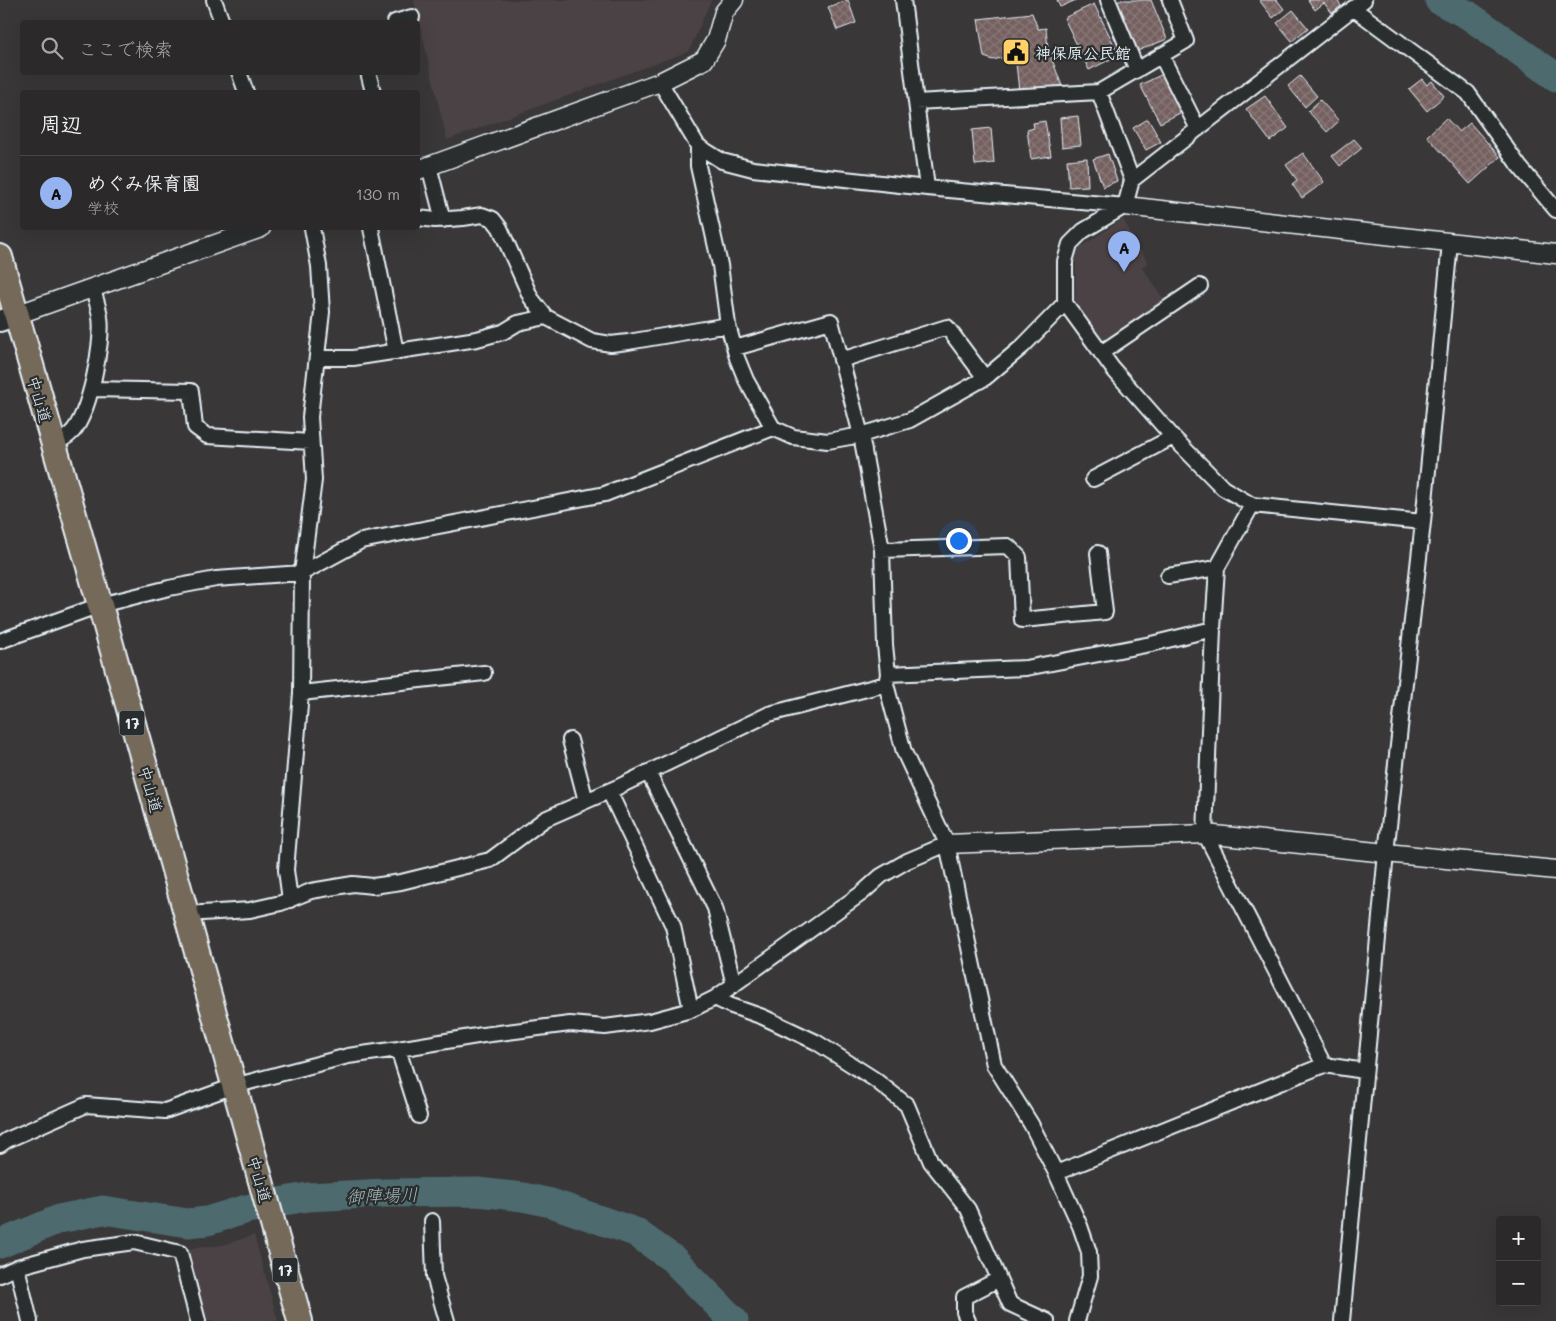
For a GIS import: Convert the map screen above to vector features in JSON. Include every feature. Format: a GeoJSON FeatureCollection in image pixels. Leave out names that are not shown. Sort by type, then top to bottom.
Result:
{"type":"FeatureCollection","features":[{"type":"Feature","properties":{"kind":"highway","name":"中山道"},"geometry":{"type":"LineString","coordinates":[[0,257],[8,318],[53,443],[300,1321]]}},
{"type":"Feature","properties":{"kind":"street"},"geometry":{"type":"LineString","coordinates":[[214,0],[221,20]]}},
{"type":"Feature","properties":{"kind":"street"},"geometry":{"type":"LineString","coordinates":[[443,220],[423,168],[660,82],[704,60],[716,40],[724,12],[734,0]]}},
{"type":"Feature","properties":{"kind":"street"},"geometry":{"type":"LineString","coordinates":[[903,0],[927,188]]}},
{"type":"Feature","properties":{"kind":"street"},"geometry":{"type":"LineString","coordinates":[[1108,0],[1137,70]]}},
{"type":"Feature","properties":{"kind":"street"},"geometry":{"type":"LineString","coordinates":[[916,102],[1099,92],[1186,41],[1170,0]]}},
{"type":"Feature","properties":{"kind":"street"},"geometry":{"type":"LineString","coordinates":[[1132,180],[1359,4],[1468,93],[1519,166],[1556,210]]}},
{"type":"Feature","properties":{"kind":"street"},"geometry":{"type":"LineString","coordinates":[[402,20],[412,17]]}},
{"type":"Feature","properties":{"kind":"street"},"geometry":{"type":"LineString","coordinates":[[1161,56],[1198,129]]}},
{"type":"Feature","properties":{"kind":"street"},"geometry":{"type":"LineString","coordinates":[[240,75],[245,90]]}},
{"type":"Feature","properties":{"kind":"street"},"geometry":{"type":"LineString","coordinates":[[369,75],[373,90]]}},
{"type":"Feature","properties":{"kind":"street"},"geometry":{"type":"LineString","coordinates":[[660,82],[698,146],[722,161],[754,169],[927,188],[1125,206],[1556,254]]}},
{"type":"Feature","properties":{"kind":"street"},"geometry":{"type":"LineString","coordinates":[[1099,92],[1132,180],[1125,206],[1083,231],[1070,244],[1065,260],[1065,303],[1113,369],[1173,438],[1223,488],[1252,504],[1422,522]]}},
{"type":"Feature","properties":{"kind":"street"},"geometry":{"type":"LineString","coordinates":[[698,146],[698,166],[720,265],[728,325],[737,358],[746,380],[773,428],[793,437],[828,442],[861,435],[910,420],[985,378],[1023,346],[1065,303]]}},
{"type":"Feature","properties":{"kind":"street"},"geometry":{"type":"LineString","coordinates":[[420,218],[443,220],[482,215],[493,219],[500,228],[531,298],[546,317],[592,341],[611,344],[628,342],[728,325]]}},
{"type":"Feature","properties":{"kind":"street"},"geometry":{"type":"LineString","coordinates":[[8,318],[255,230]]}},
{"type":"Feature","properties":{"kind":"street"},"geometry":{"type":"LineString","coordinates":[[290,900],[286,870],[301,693],[302,573],[314,480],[310,417],[322,312],[319,266],[312,230]]}},
{"type":"Feature","properties":{"kind":"street"},"geometry":{"type":"LineString","coordinates":[[372,230],[396,352]]}},
{"type":"Feature","properties":{"kind":"street"},"geometry":{"type":"LineString","coordinates":[[1342,1321],[1364,1071],[1450,243]]}},
{"type":"Feature","properties":{"kind":"street"},"geometry":{"type":"LineString","coordinates":[[1101,353],[1200,286]]}},
{"type":"Feature","properties":{"kind":"street"},"geometry":{"type":"LineString","coordinates":[[53,443],[71,434],[83,417],[92,389],[100,335],[100,318],[92,288]]}},
{"type":"Feature","properties":{"kind":"street"},"geometry":{"type":"LineString","coordinates":[[317,358],[353,358],[477,339],[503,332],[518,322],[546,317]]}},
{"type":"Feature","properties":{"kind":"street"},"geometry":{"type":"LineString","coordinates":[[735,348],[831,321],[861,435],[882,550],[887,679],[904,752],[947,844],[994,1065],[1031,1124],[1056,1173],[1080,1226],[1089,1252],[1090,1276],[1077,1321]]}},
{"type":"Feature","properties":{"kind":"street"},"geometry":{"type":"LineString","coordinates":[[841,360],[947,327],[985,378]]}},
{"type":"Feature","properties":{"kind":"street"},"geometry":{"type":"LineString","coordinates":[[92,389],[191,392],[195,427],[207,436],[311,442]]}},
{"type":"Feature","properties":{"kind":"street"},"geometry":{"type":"LineString","coordinates":[[0,641],[100,606],[169,588],[216,579],[302,573],[361,541],[605,494],[773,428]]}},
{"type":"Feature","properties":{"kind":"street"},"geometry":{"type":"LineString","coordinates":[[1093,479],[1173,438]]}},
{"type":"Feature","properties":{"kind":"street"},"geometry":{"type":"LineString","coordinates":[[1252,504],[1217,568],[1205,834],[1324,1065]]}},
{"type":"Feature","properties":{"kind":"street"},"geometry":{"type":"LineString","coordinates":[[882,550],[1008,546],[1018,557],[1022,620],[1105,612],[1098,552]]}},
{"type":"Feature","properties":{"kind":"street"},"geometry":{"type":"LineString","coordinates":[[1168,576],[1217,568]]}},
{"type":"Feature","properties":{"kind":"street"},"geometry":{"type":"LineString","coordinates":[[186,914],[250,910],[281,903],[311,891],[353,884],[373,886],[401,882],[490,860],[546,818],[609,791],[768,714],[887,679],[1026,668],[1151,644],[1213,629]]}},
{"type":"Feature","properties":{"kind":"street"},"geometry":{"type":"LineString","coordinates":[[301,693],[484,673]]}},
{"type":"Feature","properties":{"kind":"street"},"geometry":{"type":"LineString","coordinates":[[570,740],[586,801]]}},
{"type":"Feature","properties":{"kind":"street"},"geometry":{"type":"LineString","coordinates":[[648,772],[715,908],[734,985]]}},
{"type":"Feature","properties":{"kind":"street"},"geometry":{"type":"LineString","coordinates":[[609,791],[673,926],[691,1010]]}},
{"type":"Feature","properties":{"kind":"street"},"geometry":{"type":"LineString","coordinates":[[0,1145],[7,1140],[86,1105],[165,1111],[234,1086],[348,1056],[483,1035],[570,1024],[606,1027],[650,1021],[691,1010],[716,998],[862,893],[881,876],[907,861],[947,844],[1205,834],[1556,870]]}},
{"type":"Feature","properties":{"kind":"street"},"geometry":{"type":"LineString","coordinates":[[716,998],[728,1005],[763,1017],[816,1042],[874,1079],[907,1105],[931,1162],[968,1209],[1010,1304],[1047,1321]]}},
{"type":"Feature","properties":{"kind":"street"},"geometry":{"type":"LineString","coordinates":[[398,1049],[419,1116]]}},
{"type":"Feature","properties":{"kind":"street"},"geometry":{"type":"LineString","coordinates":[[1056,1173],[1324,1065],[1364,1071]]}},
{"type":"Feature","properties":{"kind":"street"},"geometry":{"type":"LineString","coordinates":[[432,1221],[434,1276],[447,1321]]}},
{"type":"Feature","properties":{"kind":"street"},"geometry":{"type":"LineString","coordinates":[[0,1275],[17,1267],[82,1249],[134,1242],[180,1253],[198,1321]]}},
{"type":"Feature","properties":{"kind":"street"},"geometry":{"type":"LineString","coordinates":[[17,1267],[30,1321]]}},
{"type":"Feature","properties":{"kind":"street"},"geometry":{"type":"LineString","coordinates":[[968,1321],[964,1312],[964,1298],[999,1278]]}},
{"type":"Feature","properties":{"kind":"shaded area"},"geometry":{"type":"Polygon","coordinates":[[[414,0],[711,0],[689,51],[447,140],[414,0]]]}},
{"type":"Feature","properties":{"kind":"shaded area"},"geometry":{"type":"Polygon","coordinates":[[[1123,219],[1148,263],[1142,267],[1165,301],[1102,348],[1075,308],[1076,254],[1079,248],[1123,219]]]}},
{"type":"Feature","properties":{"kind":"shaded area"},"geometry":{"type":"Polygon","coordinates":[[[254,1235],[278,1321],[207,1321],[186,1249],[223,1245],[254,1235]]]}},
{"type":"Feature","properties":{"kind":"building"},"geometry":{"type":"Polygon","coordinates":[[[848,0],[856,23],[837,30],[828,7],[848,0]]]}},
{"type":"Feature","properties":{"kind":"building"},"geometry":{"type":"Polygon","coordinates":[[[1057,0],[1076,0],[1060,7],[1057,0]]]}},
{"type":"Feature","properties":{"kind":"building"},"geometry":{"type":"Polygon","coordinates":[[[1114,0],[1151,0],[1167,39],[1135,52],[1114,0]]]}},
{"type":"Feature","properties":{"kind":"building"},"geometry":{"type":"Polygon","coordinates":[[[1259,0],[1277,0],[1284,9],[1273,18],[1259,0]]]}},
{"type":"Feature","properties":{"kind":"building"},"geometry":{"type":"Polygon","coordinates":[[[1308,0],[1337,0],[1341,6],[1332,13],[1324,3],[1315,10],[1308,0]]]}},
{"type":"Feature","properties":{"kind":"building"},"geometry":{"type":"Polygon","coordinates":[[[1094,4],[1119,55],[1089,70],[1064,18],[1094,4]]]}},
{"type":"Feature","properties":{"kind":"building"},"geometry":{"type":"Polygon","coordinates":[[[1293,10],[1308,28],[1292,41],[1277,23],[1293,10]]]}},
{"type":"Feature","properties":{"kind":"building","name":"神保原公民館"},"geometry":{"type":"Polygon","coordinates":[[[1032,13],[1038,29],[1046,28],[1048,49],[1062,86],[1019,91],[1015,54],[1006,54],[1001,58],[993,60],[984,57],[978,19],[1032,13]]]}},
{"type":"Feature","properties":{"kind":"building"},"geometry":{"type":"Polygon","coordinates":[[[1163,74],[1182,112],[1160,123],[1140,85],[1163,74]]]}},
{"type":"Feature","properties":{"kind":"building"},"geometry":{"type":"Polygon","coordinates":[[[1300,76],[1317,96],[1305,107],[1288,86],[1300,76]]]}},
{"type":"Feature","properties":{"kind":"building"},"geometry":{"type":"Polygon","coordinates":[[[1422,79],[1427,85],[1432,81],[1444,96],[1427,111],[1409,89],[1422,79]]]}},
{"type":"Feature","properties":{"kind":"building"},"geometry":{"type":"Polygon","coordinates":[[[1265,96],[1288,128],[1270,141],[1246,109],[1265,96]]]}},
{"type":"Feature","properties":{"kind":"building"},"geometry":{"type":"Polygon","coordinates":[[[1320,100],[1339,121],[1327,132],[1308,111],[1320,100]]]}},
{"type":"Feature","properties":{"kind":"building"},"geometry":{"type":"Polygon","coordinates":[[[1078,116],[1081,145],[1062,147],[1060,118],[1078,116]]]}},
{"type":"Feature","properties":{"kind":"building"},"geometry":{"type":"Polygon","coordinates":[[[1446,118],[1459,132],[1470,123],[1500,157],[1470,184],[1427,136],[1446,118]]]}},
{"type":"Feature","properties":{"kind":"building"},"geometry":{"type":"Polygon","coordinates":[[[1148,119],[1161,142],[1146,150],[1133,128],[1148,119]]]}},
{"type":"Feature","properties":{"kind":"building"},"geometry":{"type":"Polygon","coordinates":[[[1045,121],[1051,156],[1031,159],[1027,130],[1034,128],[1033,123],[1045,121]]]}},
{"type":"Feature","properties":{"kind":"building"},"geometry":{"type":"Polygon","coordinates":[[[991,128],[994,163],[975,165],[972,130],[991,128]]]}},
{"type":"Feature","properties":{"kind":"building"},"geometry":{"type":"Polygon","coordinates":[[[1354,139],[1362,148],[1340,166],[1332,156],[1354,139]]]}},
{"type":"Feature","properties":{"kind":"building"},"geometry":{"type":"Polygon","coordinates":[[[1303,153],[1324,182],[1302,198],[1292,184],[1297,180],[1286,165],[1303,153]]]}},
{"type":"Feature","properties":{"kind":"building"},"geometry":{"type":"Polygon","coordinates":[[[1108,154],[1117,181],[1103,187],[1093,159],[1108,154]]]}},
{"type":"Feature","properties":{"kind":"building"},"geometry":{"type":"Polygon","coordinates":[[[1087,158],[1088,186],[1069,187],[1067,160],[1087,158]]]}},
{"type":"Feature","properties":{"kind":"waterway"},"geometry":{"type":"LineString","coordinates":[[1439,0],[1468,15],[1556,77]]}},
{"type":"Feature","properties":{"kind":"waterway","name":"御陣場川"},"geometry":{"type":"LineString","coordinates":[[0,1244],[59,1219],[103,1210],[188,1223],[207,1221],[247,1209],[308,1197],[386,1193],[478,1192],[523,1197],[551,1203],[635,1232],[673,1259],[734,1321]]}},
{"type":"Feature","properties":{"kind":"place","name":"神保原公民館"},"geometry":{"type":"Point","coordinates":[1016,52]}},
{"type":"Feature","properties":{"kind":"place","name":"めぐみ保育園"},"geometry":{"type":"Point","coordinates":[1124,272]}}]}
